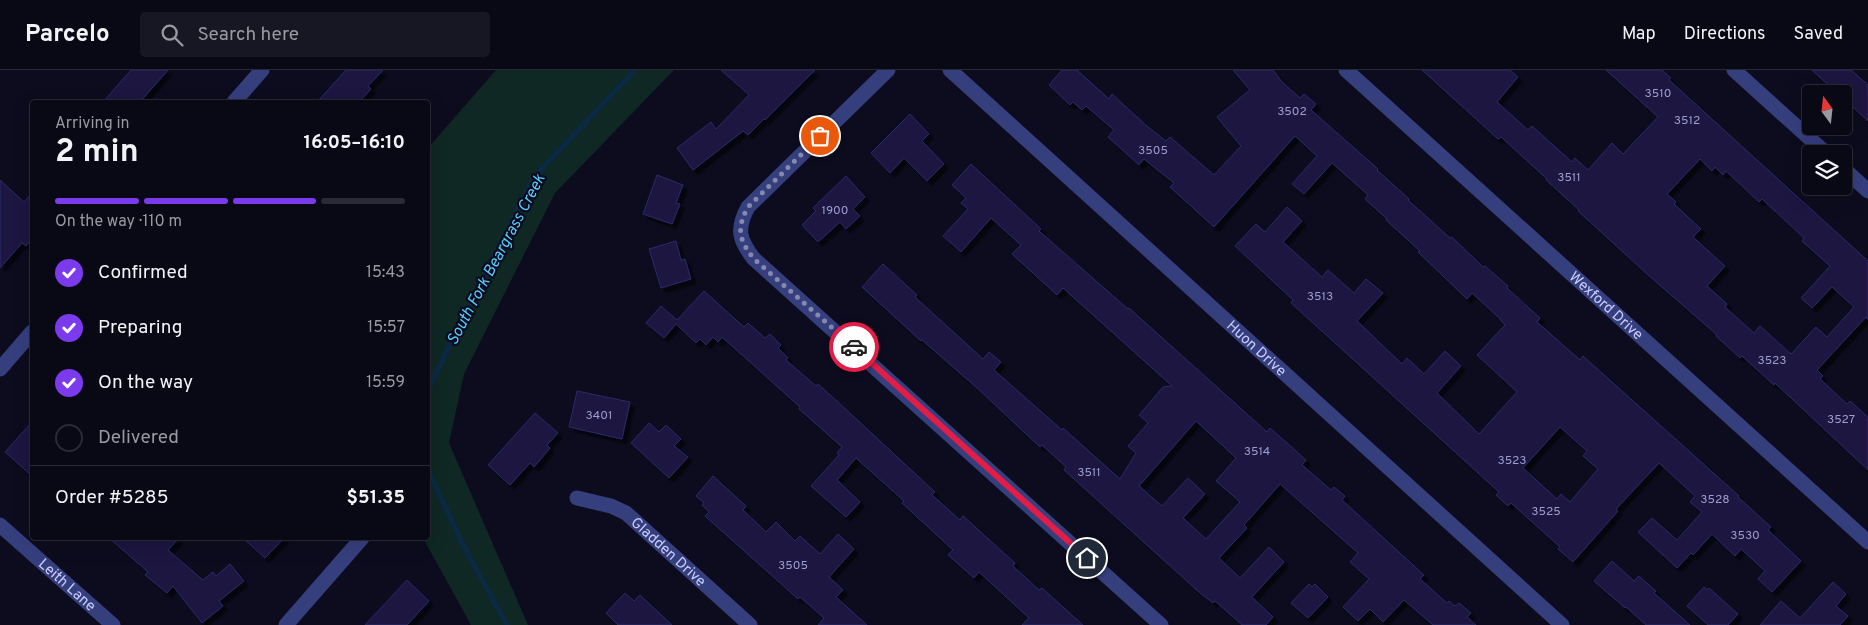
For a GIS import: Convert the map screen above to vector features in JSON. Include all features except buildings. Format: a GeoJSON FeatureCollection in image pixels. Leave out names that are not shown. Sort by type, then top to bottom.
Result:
{"type":"FeatureCollection","features":[{"type":"Feature","properties":{"kind":"street"},"geometry":{"type":"LineString","coordinates":[[236,100],[262,70]]}},
{"type":"Feature","properties":{"kind":"street"},"geometry":{"type":"LineString","coordinates":[[888,70],[748,207],[741,220],[740,230],[744,246],[754,259],[1161,625]]}},
{"type":"Feature","properties":{"kind":"street","name":"Huon Drive"},"geometry":{"type":"LineString","coordinates":[[950,70],[1562,625]]}},
{"type":"Feature","properties":{"kind":"street","name":"Wexford Drive"},"geometry":{"type":"LineString","coordinates":[[1346,70],[1868,542]]}},
{"type":"Feature","properties":{"kind":"street"},"geometry":{"type":"LineString","coordinates":[[1734,70],[1817,145]]}},
{"type":"Feature","properties":{"kind":"street"},"geometry":{"type":"LineString","coordinates":[[1852,176],[1868,191]]}},
{"type":"Feature","properties":{"kind":"street"},"geometry":{"type":"LineString","coordinates":[[0,369],[30,334]]}},
{"type":"Feature","properties":{"kind":"street","name":"Gladden Drive"},"geometry":{"type":"LineString","coordinates":[[577,498],[611,506],[626,513],[750,625]]}},
{"type":"Feature","properties":{"kind":"street","name":"Leith Lane"},"geometry":{"type":"LineString","coordinates":[[0,525],[113,625]]}},
{"type":"Feature","properties":{"kind":"street"},"geometry":{"type":"LineString","coordinates":[[286,625],[360,540]]}},
{"type":"Feature","properties":{"kind":"green space"},"geometry":{"type":"Polygon","coordinates":[[[496,70],[674,70],[555,193],[464,374],[449,443],[528,625],[471,625],[424,540],[430,540],[430,146],[496,70]]]}},
{"type":"Feature","properties":{"kind":"waterway","name":"South Fork Beargrass Creek"},"geometry":{"type":"LineString","coordinates":[[430,385],[534,177],[635,70]]}},
{"type":"Feature","properties":{"kind":"waterway","name":"South Fork Beargrass Creek"},"geometry":{"type":"LineString","coordinates":[[430,474],[464,547],[507,625]]}},
{"type":"Feature","properties":{"kind":"way so far"},"geometry":{"type":"LineString","coordinates":[[820,136],[748,207],[741,220],[740,230],[744,246],[754,259],[854,347]]}},
{"type":"Feature","properties":{"kind":"route"},"geometry":{"type":"LineString","coordinates":[[854,347],[1087,558]]}}]}
